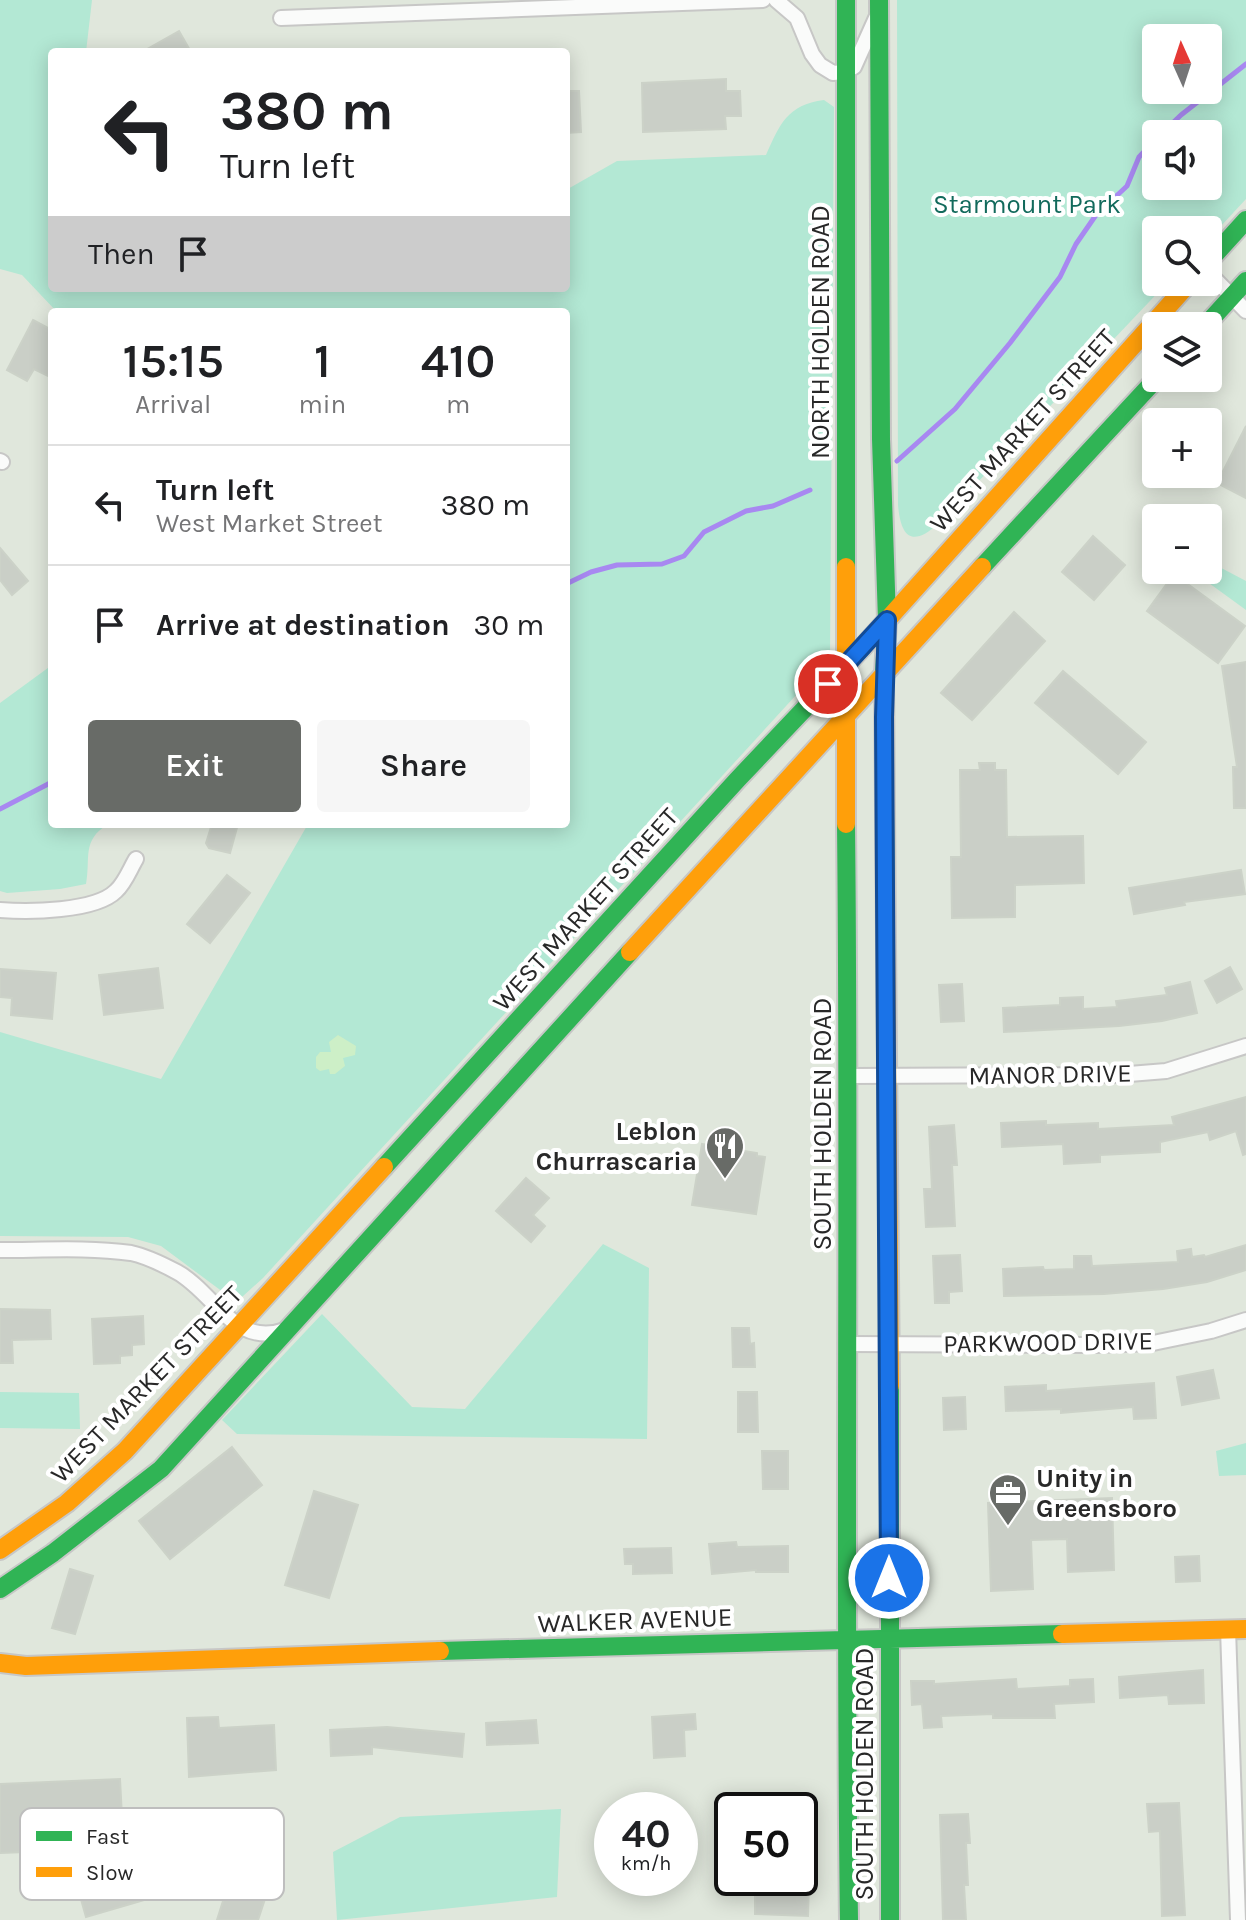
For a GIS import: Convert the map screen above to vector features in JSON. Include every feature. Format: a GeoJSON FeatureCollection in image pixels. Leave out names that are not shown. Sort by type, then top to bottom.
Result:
{"type":"FeatureCollection","features":[{"type":"Feature","properties":{"kind":"main road","name":"NORTH HOLDEN ROAD"},"geometry":{"type":"LineString","coordinates":[[846,0],[848,663]]}},
{"type":"Feature","properties":{"kind":"main road"},"geometry":{"type":"LineString","coordinates":[[879,7],[881,439],[887,620]]}},
{"type":"Feature","properties":{"kind":"main road"},"geometry":{"type":"LineString","coordinates":[[1222,247],[1246,220]]}},
{"type":"Feature","properties":{"kind":"main road"},"geometry":{"type":"LineString","coordinates":[[1218,312],[1246,281]]}},
{"type":"Feature","properties":{"kind":"main road","name":"WEST MARKET STREET"},"geometry":{"type":"LineString","coordinates":[[0,1550],[67,1503],[125,1451],[727,790],[848,663],[1177,296]]}},
{"type":"Feature","properties":{"kind":"main road"},"geometry":{"type":"LineString","coordinates":[[0,1589],[53,1553],[161,1469],[846,714],[1144,392]]}},
{"type":"Feature","properties":{"kind":"main road","name":"SOUTH HOLDEN ROAD"},"geometry":{"type":"LineString","coordinates":[[887,620],[884,674],[890,1344],[890,1920]]}},
{"type":"Feature","properties":{"kind":"main road","name":"SOUTH HOLDEN ROAD"},"geometry":{"type":"LineString","coordinates":[[848,663],[845,1640],[849,1920]]}},
{"type":"Feature","properties":{"kind":"main road","name":"WALKER AVENUE"},"geometry":{"type":"LineString","coordinates":[[0,1663],[26,1666],[258,1656],[1237,1629]]}},
{"type":"Feature","properties":{"kind":"main road","name":"WALKER AVENUE"},"geometry":{"type":"LineString","coordinates":[[0,1676],[26,1666]]}},
{"type":"Feature","properties":{"kind":"street"},"geometry":{"type":"LineString","coordinates":[[281,18],[763,0]]}},
{"type":"Feature","properties":{"kind":"street"},"geometry":{"type":"LineString","coordinates":[[776,0],[797,18],[812,54],[820,65],[833,73],[854,67],[879,7]]}},
{"type":"Feature","properties":{"kind":"street"},"geometry":{"type":"LineString","coordinates":[[1222,287],[1246,311]]}},
{"type":"Feature","properties":{"kind":"street"},"geometry":{"type":"LineString","coordinates":[[0,910],[29,912],[78,907],[115,892],[136,859]]}},
{"type":"Feature","properties":{"kind":"street","name":"MANOR DRIVE"},"geometry":{"type":"LineString","coordinates":[[849,1076],[1142,1073],[1166,1071],[1246,1046]]}},
{"type":"Feature","properties":{"kind":"street"},"geometry":{"type":"LineString","coordinates":[[0,1250],[134,1254],[179,1273],[237,1327],[257,1334],[277,1333],[290,1328]]}},
{"type":"Feature","properties":{"kind":"street","name":"PARKWOOD DRIVE"},"geometry":{"type":"LineString","coordinates":[[847,1344],[1153,1343],[1246,1320]]}},
{"type":"Feature","properties":{"kind":"street"},"geometry":{"type":"LineString","coordinates":[[1237,1629],[1238,1920]]}},
{"type":"Feature","properties":{"kind":"green space"},"geometry":{"type":"Polygon","coordinates":[[[0,0],[92,0],[86,48],[48,48],[48,292],[570,292],[570,188],[617,161],[766,155],[781,125],[793,111],[824,100],[834,107],[830,658],[263,1278],[242,1297],[231,1298],[161,1246],[128,1237],[0,1236],[0,1032],[161,1079],[306,828],[570,828],[570,308],[53,308],[22,275],[0,269],[0,0]]]}},
{"type":"Feature","properties":{"kind":"green space","name":"Starmount Park"},"geometry":{"type":"Polygon","coordinates":[[[897,0],[1246,0],[1246,199],[1222,225],[1222,216],[1142,216],[1142,296],[1155,296],[930,531],[910,536],[905,532],[900,517],[897,0]]]}},
{"type":"Feature","properties":{"kind":"green space"},"geometry":{"type":"Polygon","coordinates":[[[1222,568],[1246,581],[1246,610],[1210,584],[1222,584],[1222,568]]]}},
{"type":"Feature","properties":{"kind":"green space"},"geometry":{"type":"Polygon","coordinates":[[[48,668],[48,828],[103,828],[90,844],[86,884],[60,889],[0,891],[0,703],[48,668]]]}},
{"type":"Feature","properties":{"kind":"green space"},"geometry":{"type":"Polygon","coordinates":[[[603,1244],[649,1268],[647,1439],[237,1434],[222,1420],[322,1314],[412,1407],[465,1409],[603,1244]]]}},
{"type":"Feature","properties":{"kind":"green space"},"geometry":{"type":"Polygon","coordinates":[[[0,1392],[79,1393],[80,1429],[0,1428],[0,1392]]]}},
{"type":"Feature","properties":{"kind":"green space"},"geometry":{"type":"Polygon","coordinates":[[[1246,1443],[1246,1475],[1219,1476],[1216,1451],[1246,1443]]]}},
{"type":"Feature","properties":{"kind":"green space"},"geometry":{"type":"Polygon","coordinates":[[[561,1809],[557,1897],[337,1920],[333,1852],[400,1817],[561,1809]]]}},
{"type":"Feature","properties":{"kind":"sand"},"geometry":{"type":"Polygon","coordinates":[[[338,1035],[356,1046],[355,1055],[343,1058],[345,1066],[335,1074],[330,1074],[329,1069],[320,1071],[316,1068],[316,1057],[320,1052],[331,1052],[329,1042],[338,1035]]]}},
{"type":"Feature","properties":{"kind":"building"},"geometry":{"type":"Polygon","coordinates":[[[179,31],[189,48],[149,48],[179,31]]]}},
{"type":"Feature","properties":{"kind":"building"},"geometry":{"type":"Polygon","coordinates":[[[726,79],[726,91],[740,91],[741,116],[725,116],[726,129],[643,132],[642,83],[726,79]]]}},
{"type":"Feature","properties":{"kind":"building"},"geometry":{"type":"Polygon","coordinates":[[[570,91],[579,91],[581,132],[570,133],[570,91]]]}},
{"type":"Feature","properties":{"kind":"building"},"geometry":{"type":"Polygon","coordinates":[[[33,320],[48,328],[48,376],[34,369],[27,381],[7,370],[33,320]]]}},
{"type":"Feature","properties":{"kind":"building"},"geometry":{"type":"Polygon","coordinates":[[[1246,426],[1246,498],[1222,486],[1222,473],[1246,426]]]}},
{"type":"Feature","properties":{"kind":"building"},"geometry":{"type":"Polygon","coordinates":[[[1093,536],[1125,565],[1094,600],[1062,572],[1093,536]]]}},
{"type":"Feature","properties":{"kind":"building"},"geometry":{"type":"Polygon","coordinates":[[[0,548],[28,581],[12,595],[0,580],[0,548]]]}},
{"type":"Feature","properties":{"kind":"building"},"geometry":{"type":"Polygon","coordinates":[[[1167,584],[1188,584],[1245,626],[1218,663],[1147,611],[1167,584]]]}},
{"type":"Feature","properties":{"kind":"building"},"geometry":{"type":"Polygon","coordinates":[[[1014,612],[1045,641],[972,720],[941,693],[1014,612]]]}},
{"type":"Feature","properties":{"kind":"building"},"geometry":{"type":"Polygon","coordinates":[[[1246,662],[1246,808],[1234,808],[1233,767],[1237,767],[1222,666],[1246,662]]]}},
{"type":"Feature","properties":{"kind":"building"},"geometry":{"type":"Polygon","coordinates":[[[1063,671],[1146,742],[1118,774],[1035,703],[1063,671]]]}},
{"type":"Feature","properties":{"kind":"building"},"geometry":{"type":"Polygon","coordinates":[[[979,763],[995,763],[995,770],[1006,770],[1007,837],[1083,836],[1084,883],[1015,885],[1015,917],[952,918],[951,857],[961,857],[960,770],[980,770],[979,763]]]}},
{"type":"Feature","properties":{"kind":"building"},"geometry":{"type":"Polygon","coordinates":[[[211,828],[237,828],[230,853],[209,848],[206,843],[211,828]]]}},
{"type":"Feature","properties":{"kind":"building"},"geometry":{"type":"Polygon","coordinates":[[[1241,870],[1245,894],[1184,902],[1185,905],[1134,914],[1129,888],[1241,870]]]}},
{"type":"Feature","properties":{"kind":"building"},"geometry":{"type":"Polygon","coordinates":[[[227,875],[250,893],[210,943],[187,924],[227,875]]]}},
{"type":"Feature","properties":{"kind":"building"},"geometry":{"type":"Polygon","coordinates":[[[1230,967],[1242,989],[1217,1003],[1205,981],[1230,967]]]}},
{"type":"Feature","properties":{"kind":"building"},"geometry":{"type":"Polygon","coordinates":[[[158,968],[163,1008],[104,1015],[99,975],[158,968]]]}},
{"type":"Feature","properties":{"kind":"building"},"geometry":{"type":"Polygon","coordinates":[[[0,969],[56,973],[52,1019],[11,1015],[12,998],[0,997],[0,969]]]}},
{"type":"Feature","properties":{"kind":"building"},"geometry":{"type":"Polygon","coordinates":[[[1190,982],[1197,1013],[1119,1026],[1004,1032],[1003,1008],[1060,1005],[1060,998],[1083,997],[1083,1009],[1117,1007],[1116,1001],[1167,995],[1165,988],[1190,982]]]}},
{"type":"Feature","properties":{"kind":"building"},"geometry":{"type":"Polygon","coordinates":[[[962,984],[964,1021],[941,1022],[939,985],[962,984]]]}},
{"type":"Feature","properties":{"kind":"building"},"geometry":{"type":"Polygon","coordinates":[[[1246,1097],[1246,1154],[1243,1155],[1236,1131],[1210,1140],[1208,1132],[1160,1142],[1160,1152],[1100,1155],[1100,1162],[1064,1164],[1063,1144],[1002,1147],[1001,1123],[1098,1123],[1098,1129],[1174,1125],[1172,1117],[1246,1097]]]}},
{"type":"Feature","properties":{"kind":"building"},"geometry":{"type":"Polygon","coordinates":[[[954,1125],[957,1165],[952,1165],[955,1226],[926,1227],[924,1189],[932,1189],[929,1127],[954,1125]]]}},
{"type":"Feature","properties":{"kind":"building"},"geometry":{"type":"Polygon","coordinates":[[[702,1144],[765,1157],[756,1214],[692,1205],[702,1144]]]}},
{"type":"Feature","properties":{"kind":"building"},"geometry":{"type":"Polygon","coordinates":[[[526,1178],[549,1198],[533,1215],[545,1226],[531,1242],[496,1211],[526,1178]]]}},
{"type":"Feature","properties":{"kind":"building"},"geometry":{"type":"Polygon","coordinates":[[[1246,1245],[1246,1270],[1207,1282],[1104,1294],[1004,1296],[1003,1269],[1074,1269],[1074,1256],[1091,1256],[1092,1266],[1178,1262],[1177,1251],[1191,1249],[1192,1257],[1205,1257],[1246,1245]]]}},
{"type":"Feature","properties":{"kind":"building"},"geometry":{"type":"Polygon","coordinates":[[[960,1255],[962,1291],[949,1292],[949,1303],[935,1303],[933,1256],[960,1255]]]}},
{"type":"Feature","properties":{"kind":"building"},"geometry":{"type":"Polygon","coordinates":[[[0,1309],[50,1310],[51,1339],[12,1340],[13,1363],[0,1363],[0,1309]]]}},
{"type":"Feature","properties":{"kind":"building"},"geometry":{"type":"Polygon","coordinates":[[[143,1316],[144,1344],[132,1345],[132,1355],[120,1356],[120,1363],[94,1364],[92,1319],[143,1316]]]}},
{"type":"Feature","properties":{"kind":"building"},"geometry":{"type":"Polygon","coordinates":[[[732,1328],[749,1328],[750,1344],[754,1343],[755,1367],[733,1367],[732,1328]]]}},
{"type":"Feature","properties":{"kind":"building"},"geometry":{"type":"Polygon","coordinates":[[[1213,1370],[1219,1398],[1182,1405],[1177,1377],[1213,1370]]]}},
{"type":"Feature","properties":{"kind":"building"},"geometry":{"type":"Polygon","coordinates":[[[1154,1383],[1156,1418],[1134,1419],[1133,1407],[1061,1413],[1061,1409],[1006,1411],[1005,1387],[1046,1385],[1046,1391],[1154,1383]]]}},
{"type":"Feature","properties":{"kind":"building"},"geometry":{"type":"Polygon","coordinates":[[[738,1392],[757,1392],[758,1432],[738,1432],[738,1392]]]}},
{"type":"Feature","properties":{"kind":"building"},"geometry":{"type":"Polygon","coordinates":[[[965,1397],[966,1429],[944,1430],[943,1398],[965,1397]]]}},
{"type":"Feature","properties":{"kind":"building"},"geometry":{"type":"Polygon","coordinates":[[[232,1447],[262,1485],[170,1559],[139,1521],[232,1447]]]}},
{"type":"Feature","properties":{"kind":"building"},"geometry":{"type":"Polygon","coordinates":[[[762,1451],[788,1451],[788,1489],[763,1489],[762,1451]]]}},
{"type":"Feature","properties":{"kind":"building"},"geometry":{"type":"Polygon","coordinates":[[[314,1491],[358,1505],[329,1598],[285,1585],[314,1491]]]}},
{"type":"Feature","properties":{"kind":"building"},"geometry":{"type":"Polygon","coordinates":[[[1112,1498],[1114,1570],[1068,1572],[1067,1539],[1031,1540],[1033,1589],[991,1591],[988,1503],[1112,1498]]]}},
{"type":"Feature","properties":{"kind":"building"},"geometry":{"type":"Polygon","coordinates":[[[736,1542],[737,1547],[788,1546],[788,1572],[756,1570],[712,1574],[709,1544],[736,1542]]]}},
{"type":"Feature","properties":{"kind":"building"},"geometry":{"type":"Polygon","coordinates":[[[671,1548],[672,1573],[633,1574],[633,1564],[625,1564],[624,1549],[671,1548]]]}},
{"type":"Feature","properties":{"kind":"building"},"geometry":{"type":"Polygon","coordinates":[[[1199,1556],[1200,1581],[1176,1582],[1175,1557],[1199,1556]]]}},
{"type":"Feature","properties":{"kind":"building"},"geometry":{"type":"Polygon","coordinates":[[[70,1569],[93,1576],[75,1634],[52,1628],[70,1569]]]}},
{"type":"Feature","properties":{"kind":"building"},"geometry":{"type":"Polygon","coordinates":[[[1203,1670],[1204,1703],[1169,1704],[1168,1695],[1120,1698],[1119,1677],[1203,1670]]]}},
{"type":"Feature","properties":{"kind":"building"},"geometry":{"type":"Polygon","coordinates":[[[1016,1679],[1017,1689],[1070,1686],[1070,1680],[1093,1679],[1094,1702],[1054,1704],[1055,1718],[993,1718],[993,1714],[941,1716],[942,1727],[924,1728],[922,1704],[912,1705],[911,1681],[934,1681],[934,1684],[1016,1679]]]}},
{"type":"Feature","properties":{"kind":"building"},"geometry":{"type":"Polygon","coordinates":[[[695,1714],[696,1729],[684,1730],[685,1756],[654,1758],[652,1717],[695,1714]]]}},
{"type":"Feature","properties":{"kind":"building"},"geometry":{"type":"Polygon","coordinates":[[[218,1717],[219,1728],[274,1725],[276,1770],[189,1777],[187,1718],[218,1717]]]}},
{"type":"Feature","properties":{"kind":"building"},"geometry":{"type":"Polygon","coordinates":[[[536,1720],[538,1743],[487,1745],[486,1723],[536,1720]]]}},
{"type":"Feature","properties":{"kind":"building"},"geometry":{"type":"Polygon","coordinates":[[[387,1727],[464,1734],[462,1757],[372,1747],[372,1754],[331,1756],[330,1730],[387,1727]]]}},
{"type":"Feature","properties":{"kind":"building"},"geometry":{"type":"Polygon","coordinates":[[[120,1779],[122,1808],[20,1808],[20,1852],[0,1853],[0,1784],[120,1779]]]}},
{"type":"Feature","properties":{"kind":"building"},"geometry":{"type":"Polygon","coordinates":[[[1179,1803],[1185,1915],[1162,1916],[1160,1831],[1149,1832],[1147,1804],[1179,1803]]]}},
{"type":"Feature","properties":{"kind":"building"},"geometry":{"type":"Polygon","coordinates":[[[968,1814],[968,1885],[964,1885],[966,1920],[943,1920],[940,1815],[968,1814]]]}},
{"type":"Feature","properties":{"kind":"building"},"geometry":{"type":"Polygon","coordinates":[[[755,1896],[809,1896],[808,1916],[755,1914],[755,1896]]]}},
{"type":"Feature","properties":{"kind":"building"},"geometry":{"type":"Polygon","coordinates":[[[81,1900],[144,1900],[86,1917],[81,1900]]]}},
{"type":"Feature","properties":{"kind":"building"},"geometry":{"type":"Polygon","coordinates":[[[223,1900],[265,1900],[258,1920],[217,1920],[223,1900]]]}},
{"type":"Feature","properties":{"kind":"waterway"},"geometry":{"type":"LineString","coordinates":[[1176,120],[1246,64]]}},
{"type":"Feature","properties":{"kind":"waterway"},"geometry":{"type":"LineString","coordinates":[[897,461],[955,409],[1010,343],[1060,277],[1076,244],[1096,215],[1127,186],[1142,154]]}},
{"type":"Feature","properties":{"kind":"waterway"},"geometry":{"type":"LineString","coordinates":[[570,582],[617,565],[662,564],[684,556],[704,532],[746,511],[773,506],[810,490]]}},
{"type":"Feature","properties":{"kind":"waterway"},"geometry":{"type":"LineString","coordinates":[[0,809],[48,784]]}},
{"type":"Feature","properties":{"kind":"traffic: fast"},"geometry":{"type":"LineString","coordinates":[[846,0],[846,567]]}},
{"type":"Feature","properties":{"kind":"traffic: fast"},"geometry":{"type":"LineString","coordinates":[[879,0],[881,439],[887,620],[884,674],[886,943]]}},
{"type":"Feature","properties":{"kind":"traffic: fast"},"geometry":{"type":"LineString","coordinates":[[1222,247],[1246,220]]}},
{"type":"Feature","properties":{"kind":"traffic: fast"},"geometry":{"type":"LineString","coordinates":[[1218,312],[1246,281]]}},
{"type":"Feature","properties":{"kind":"traffic: fast"},"geometry":{"type":"LineString","coordinates":[[982,567],[1144,392]]}},
{"type":"Feature","properties":{"kind":"traffic: fast"},"geometry":{"type":"LineString","coordinates":[[384,1167],[738,779],[863,647]]}},
{"type":"Feature","properties":{"kind":"traffic: fast"},"geometry":{"type":"LineString","coordinates":[[846,824],[849,1920]]}},
{"type":"Feature","properties":{"kind":"traffic: fast"},"geometry":{"type":"LineString","coordinates":[[0,1589],[53,1553],[161,1469],[630,952]]}},
{"type":"Feature","properties":{"kind":"traffic: fast"},"geometry":{"type":"LineString","coordinates":[[890,1386],[890,1920]]}},
{"type":"Feature","properties":{"kind":"traffic: fast"},"geometry":{"type":"LineString","coordinates":[[440,1651],[1062,1634]]}},
{"type":"Feature","properties":{"kind":"traffic: slow"},"geometry":{"type":"LineString","coordinates":[[863,647],[1177,296]]}},
{"type":"Feature","properties":{"kind":"traffic: slow"},"geometry":{"type":"LineString","coordinates":[[846,567],[846,824]]}},
{"type":"Feature","properties":{"kind":"traffic: slow"},"geometry":{"type":"LineString","coordinates":[[630,952],[982,567]]}},
{"type":"Feature","properties":{"kind":"traffic: slow"},"geometry":{"type":"LineString","coordinates":[[886,943],[890,1386]]}},
{"type":"Feature","properties":{"kind":"traffic: slow"},"geometry":{"type":"LineString","coordinates":[[0,1550],[67,1503],[125,1451],[384,1167]]}},
{"type":"Feature","properties":{"kind":"traffic: slow"},"geometry":{"type":"LineString","coordinates":[[1062,1634],[1246,1629]]}},
{"type":"Feature","properties":{"kind":"traffic: slow"},"geometry":{"type":"LineString","coordinates":[[0,1663],[26,1666],[440,1651]]}},
{"type":"Feature","properties":{"kind":"place","name":"Leblon Churrascaria"},"geometry":{"type":"Point","coordinates":[725,1180]}},
{"type":"Feature","properties":{"kind":"place","name":"Unity in Greensboro"},"geometry":{"type":"Point","coordinates":[1008,1527]}},
{"type":"Feature","properties":{"kind":"route"},"geometry":{"type":"LineString","coordinates":[[828,684],[887,620],[884,717],[889,1578]]}}]}
